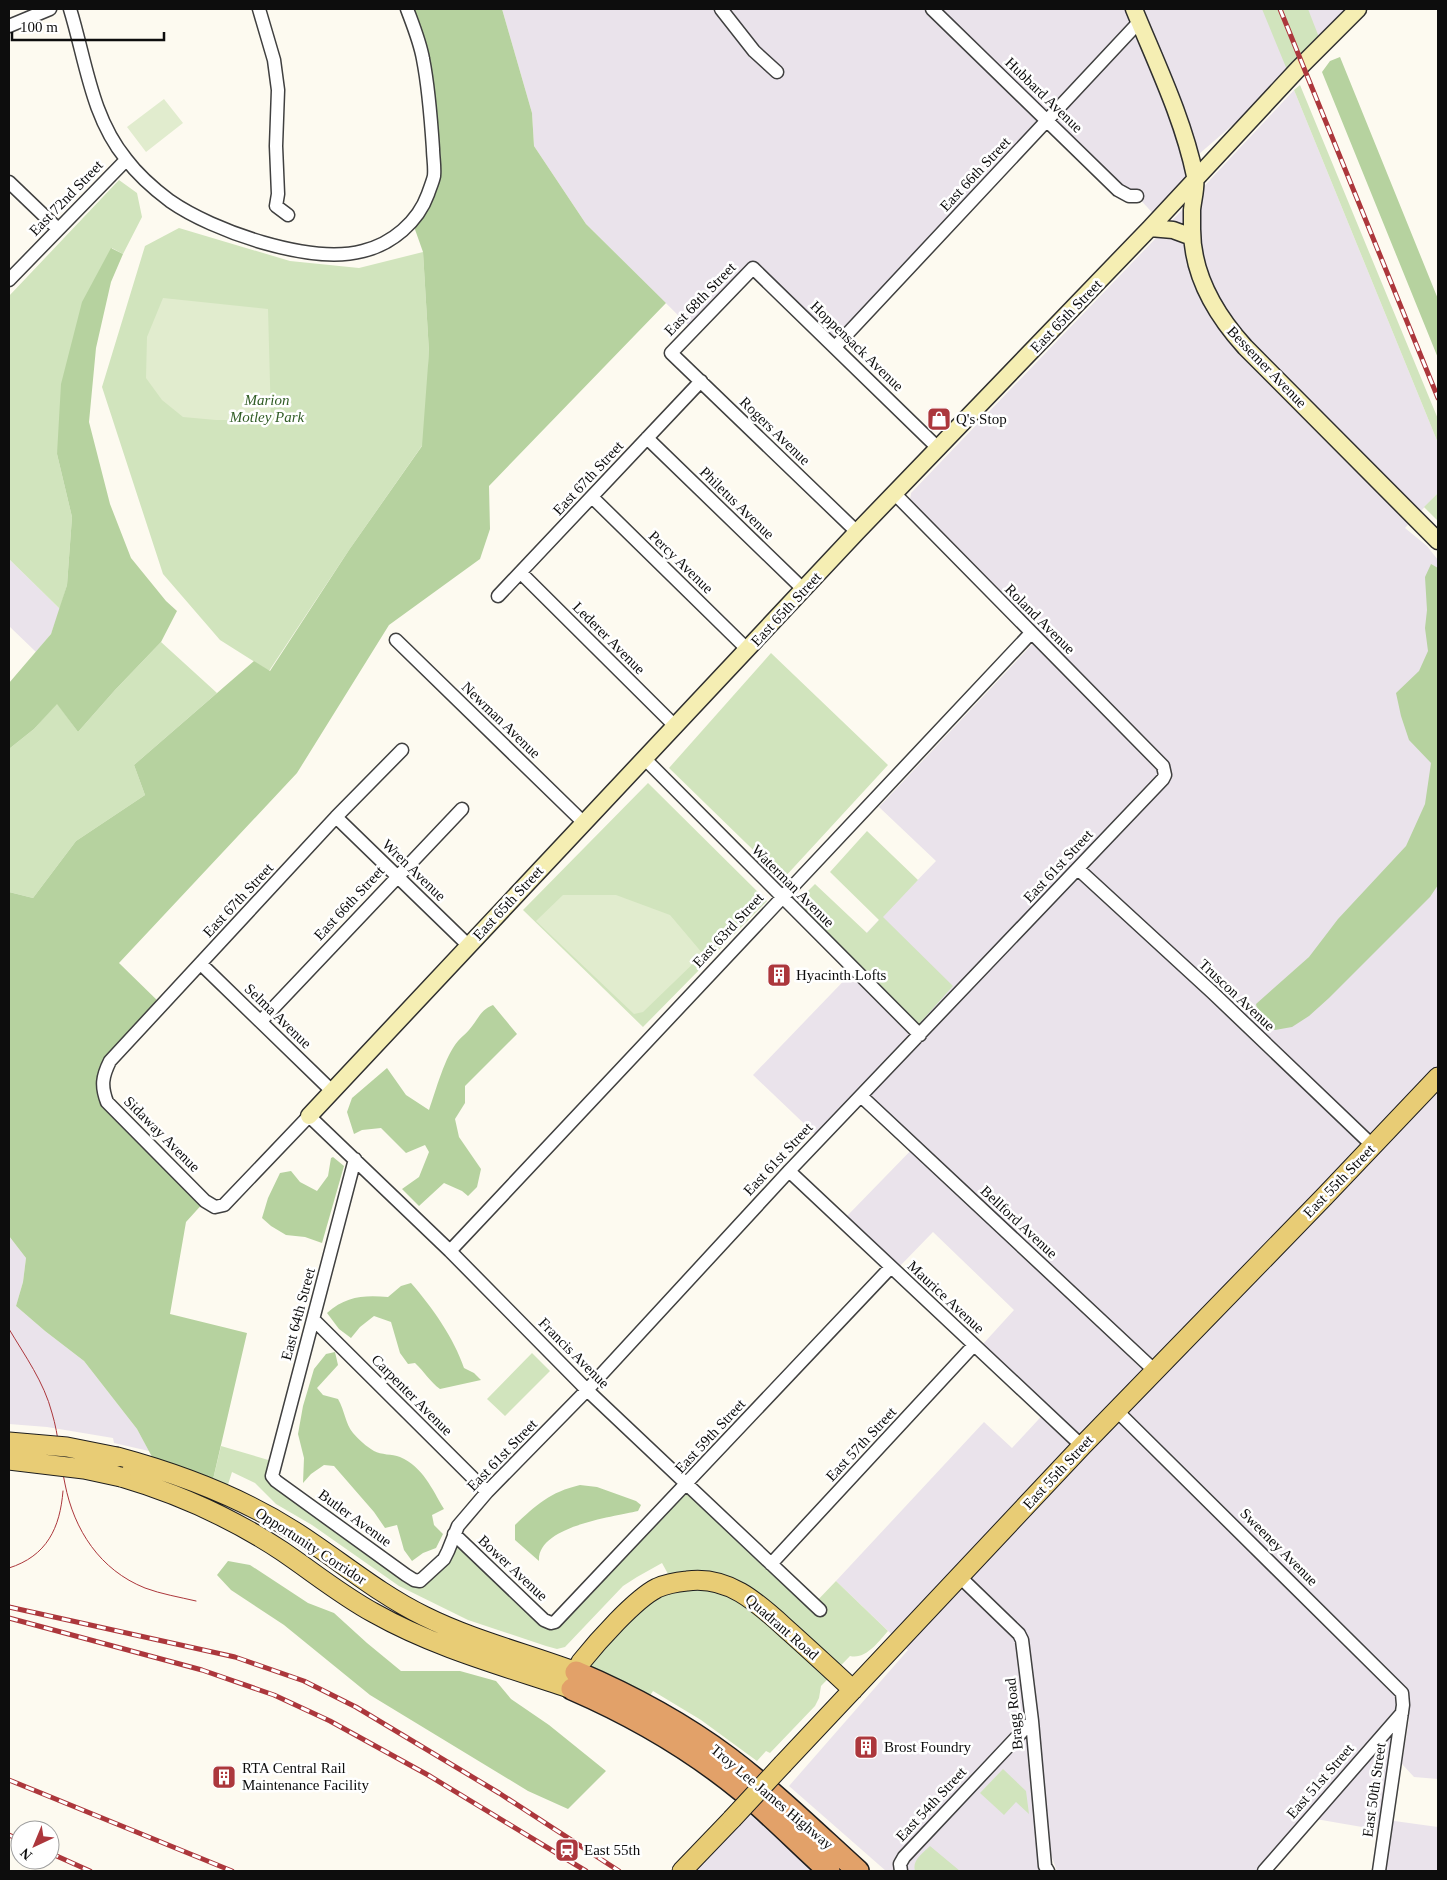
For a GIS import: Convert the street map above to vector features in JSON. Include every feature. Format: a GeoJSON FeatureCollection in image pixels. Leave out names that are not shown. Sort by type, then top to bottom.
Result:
{"type":"FeatureCollection","features":[{"type":"Feature","properties":{"kind":"highway","name":"Troy Lee James Highway"},"geometry":{"type":"LineString","coordinates":[[574,1681],[713,1769],[750,1798],[829,1871]]}},
{"type":"Feature","properties":{"kind":"highway","name":"Troy Lee James Highway"},"geometry":{"type":"LineString","coordinates":[[574,1681],[661,1714],[715,1748],[766,1789],[858,1871]]}},
{"type":"Feature","properties":{"kind":"main road","name":"East 55th Street"},"geometry":{"type":"LineString","coordinates":[[682,1871],[1082,1446],[1438,1077]]}},
{"type":"Feature","properties":{"kind":"main road","name":"Opportunity Corridor"},"geometry":{"type":"LineString","coordinates":[[9,1442],[57,1446],[117,1457],[158,1468],[192,1480],[262,1512],[294,1531],[386,1595],[424,1616],[574,1681]]}},
{"type":"Feature","properties":{"kind":"main road","name":"Opportunity Corridor"},"geometry":{"type":"LineString","coordinates":[[9,1460],[75,1467],[121,1477],[186,1499],[228,1519],[281,1551],[357,1603],[406,1630],[456,1651],[574,1681]]}},
{"type":"Feature","properties":{"kind":"main road","name":"Quadrant Road"},"geometry":{"type":"LineString","coordinates":[[574,1681],[584,1658],[627,1612],[644,1597],[656,1588],[673,1583],[705,1580],[730,1586],[751,1598],[853,1690]]}},
{"type":"Feature","properties":{"kind":"street"},"geometry":{"type":"LineString","coordinates":[[9,26],[50,9]]}},
{"type":"Feature","properties":{"kind":"street"},"geometry":{"type":"LineString","coordinates":[[70,9],[98,112],[126,160],[156,190],[170,201],[214,225],[238,235],[270,244],[312,252],[343,254],[363,251],[384,244],[399,234],[420,211],[428,196],[434,174],[431,117],[423,58],[407,9]]}},
{"type":"Feature","properties":{"kind":"street"},"geometry":{"type":"LineString","coordinates":[[259,9],[274,60],[278,90],[276,146],[278,194],[276,206],[288,215]]}},
{"type":"Feature","properties":{"kind":"street"},"geometry":{"type":"LineString","coordinates":[[721,9],[754,51],[777,72]]}},
{"type":"Feature","properties":{"kind":"street","name":"Hubbard Avenue"},"geometry":{"type":"LineString","coordinates":[[932,9],[1122,194],[1137,196]]}},
{"type":"Feature","properties":{"kind":"street","name":"East 65th Street"},"geometry":{"type":"LineString","coordinates":[[215,1207],[224,1205],[332,1092],[583,822],[676,727],[857,532],[1150,228],[1298,69],[1358,9]]}},
{"type":"Feature","properties":{"kind":"street","name":"East 66th Street"},"geometry":{"type":"LineString","coordinates":[[835,347],[1047,122],[1136,16]]}},
{"type":"Feature","properties":{"kind":"street","name":"Bessemer Avenue"},"geometry":{"type":"LineString","coordinates":[[1136,16],[1180,123],[1196,179],[1192,210],[1192,237],[1197,265],[1215,309],[1229,330],[1252,354],[1438,541]]}},
{"type":"Feature","properties":{"kind":"street","name":"East 72nd Street"},"geometry":{"type":"LineString","coordinates":[[9,280],[126,160]]}},
{"type":"Feature","properties":{"kind":"street"},"geometry":{"type":"LineString","coordinates":[[9,182],[58,230]]}},
{"type":"Feature","properties":{"kind":"street"},"geometry":{"type":"LineString","coordinates":[[1150,228],[1172,230],[1192,237]]}},
{"type":"Feature","properties":{"kind":"street","name":"Hoppensack Avenue"},"geometry":{"type":"LineString","coordinates":[[753,268],[939,449]]}},
{"type":"Feature","properties":{"kind":"street","name":"East 68th Street"},"geometry":{"type":"LineString","coordinates":[[671,353],[753,268]]}},
{"type":"Feature","properties":{"kind":"street","name":"Rogers Avenue"},"geometry":{"type":"LineString","coordinates":[[671,353],[857,532]]}},
{"type":"Feature","properties":{"kind":"street","name":"East 67th Street"},"geometry":{"type":"LineString","coordinates":[[498,596],[701,381]]}},
{"type":"Feature","properties":{"kind":"street","name":"Philetus Avenue"},"geometry":{"type":"LineString","coordinates":[[647,438],[804,590]]}},
{"type":"Feature","properties":{"kind":"street","name":"Roland Avenue"},"geometry":{"type":"LineString","coordinates":[[895,494],[1163,766]]}},
{"type":"Feature","properties":{"kind":"street","name":"Percy Avenue"},"geometry":{"type":"LineString","coordinates":[[592,497],[748,650]]}},
{"type":"Feature","properties":{"kind":"street","name":"Lederer Avenue"},"geometry":{"type":"LineString","coordinates":[[521,573],[676,727]]}},
{"type":"Feature","properties":{"kind":"street","name":"East 63rd Street"},"geometry":{"type":"LineString","coordinates":[[450,1251],[1031,633]]}},
{"type":"Feature","properties":{"kind":"street","name":"Newman Avenue"},"geometry":{"type":"LineString","coordinates":[[396,640],[583,822]]}},
{"type":"Feature","properties":{"kind":"street","name":"East 67th Street"},"geometry":{"type":"LineString","coordinates":[[103,1075],[110,1061],[336,817],[402,750]]}},
{"type":"Feature","properties":{"kind":"street","name":"Waterman Avenue"},"geometry":{"type":"LineString","coordinates":[[644,758],[920,1035]]}},
{"type":"Feature","properties":{"kind":"street","name":"East 61st Street"},"geometry":{"type":"LineString","coordinates":[[420,1581],[446,1555],[460,1523],[487,1492],[586,1390],[789,1171],[1163,779],[1165,775],[1163,766]]}},
{"type":"Feature","properties":{"kind":"street","name":"East 66th Street"},"geometry":{"type":"LineString","coordinates":[[261,1021],[462,809]]}},
{"type":"Feature","properties":{"kind":"street","name":"Wren Avenue"},"geometry":{"type":"LineString","coordinates":[[336,817],[468,946]]}},
{"type":"Feature","properties":{"kind":"street","name":"Truscon Avenue"},"geometry":{"type":"LineString","coordinates":[[1078,869],[1213,993],[1373,1146]]}},
{"type":"Feature","properties":{"kind":"street","name":"Selma Avenue"},"geometry":{"type":"LineString","coordinates":[[201,964],[332,1092]]}},
{"type":"Feature","properties":{"kind":"street","name":"Sidaway Avenue"},"geometry":{"type":"LineString","coordinates":[[103,1075],[102,1089],[107,1102],[205,1201],[215,1207]]}},
{"type":"Feature","properties":{"kind":"street","name":"Bellford Avenue"},"geometry":{"type":"LineString","coordinates":[[861,1096],[1154,1371]]}},
{"type":"Feature","properties":{"kind":"street","name":"Francis Avenue"},"geometry":{"type":"LineString","coordinates":[[309,1116],[450,1251],[586,1390],[820,1610]]}},
{"type":"Feature","properties":{"kind":"street","name":"East 64th Street"},"geometry":{"type":"LineString","coordinates":[[273,1478],[273,1471],[355,1159]]}},
{"type":"Feature","properties":{"kind":"street","name":"Maurice Avenue"},"geometry":{"type":"LineString","coordinates":[[789,1171],[1082,1446]]}},
{"type":"Feature","properties":{"kind":"street","name":"East 59th Street"},"geometry":{"type":"LineString","coordinates":[[551,1623],[560,1618],[891,1267]]}},
{"type":"Feature","properties":{"kind":"street","name":"Carpenter Avenue"},"geometry":{"type":"LineString","coordinates":[[314,1320],[487,1492]]}},
{"type":"Feature","properties":{"kind":"street","name":"East 57th Street"},"geometry":{"type":"LineString","coordinates":[[771,1564],[974,1345]]}},
{"type":"Feature","properties":{"kind":"street","name":"Sweeney Avenue"},"geometry":{"type":"LineString","coordinates":[[1117,1411],[1398,1687],[1403,1698],[1402,1713]]}},
{"type":"Feature","properties":{"kind":"street","name":"Butler Avenue"},"geometry":{"type":"LineString","coordinates":[[273,1478],[406,1575],[420,1581]]}},
{"type":"Feature","properties":{"kind":"street","name":"Bower Avenue"},"geometry":{"type":"LineString","coordinates":[[454,1534],[544,1620],[551,1623]]}},
{"type":"Feature","properties":{"kind":"street","name":"Bragg Road"},"geometry":{"type":"LineString","coordinates":[[960,1577],[1019,1634],[1022,1640],[1032,1721],[1044,1866],[1048,1871]]}},
{"type":"Feature","properties":{"kind":"street","name":"East 51st Street"},"geometry":{"type":"LineString","coordinates":[[1267,1871],[1402,1713]]}},
{"type":"Feature","properties":{"kind":"street","name":"East 50th Street"},"geometry":{"type":"LineString","coordinates":[[1379,1871],[1402,1713]]}},
{"type":"Feature","properties":{"kind":"street","name":"East 54th Street"},"geometry":{"type":"LineString","coordinates":[[900,1870],[900,1864],[904,1857],[1032,1721]]}},
{"type":"Feature","properties":{"kind":"shaded area"},"geometry":{"type":"Polygon","coordinates":[[[502,9],[1358,9],[1303,64],[1191,161],[1196,179],[1158,219],[1137,196],[1129,196],[1047,122],[835,347],[753,268],[693,330],[586,224],[534,146],[532,113],[502,9]]]}},
{"type":"Feature","properties":{"kind":"shaded area"},"geometry":{"type":"Polygon","coordinates":[[[1294,90],[1438,443],[1438,493],[1405,528],[1427,546],[1438,560],[1438,1779],[1414,1777],[1402,1764],[1409,1719],[1401,1715],[1387,1820],[1438,1827],[1438,1871],[1380,1871],[1385,1831],[1310,1818],[1395,1712],[1295,1825],[1259,1871],[1057,1871],[1051,1855],[1036,1710],[1048,1871],[886,1871],[789,1786],[908,1650],[836,1581],[984,1422],[1012,1448],[1050,1407],[983,1344],[1014,1310],[933,1232],[900,1266],[847,1216],[919,1142],[862,1087],[816,1135],[753,1075],[858,966],[846,954],[936,861],[879,807],[1041,635],[913,506],[910,500],[911,493],[1153,241],[1294,90]]]}},
{"type":"Feature","properties":{"kind":"shaded area"},"geometry":{"type":"Polygon","coordinates":[[[9,559],[60,609],[51,634],[36,652],[9,626],[9,559]]]}},
{"type":"Feature","properties":{"kind":"shaded area"},"geometry":{"type":"Polygon","coordinates":[[[9,1236],[26,1258],[23,1282],[16,1306],[84,1361],[137,1429],[149,1451],[114,1443],[113,1438],[47,1427],[9,1424],[9,1236]]]}},
{"type":"Feature","properties":{"kind":"shaded area"},"geometry":{"type":"Polygon","coordinates":[[[750,1798],[829,1871],[696,1871],[689,1864],[750,1798]]]}},
{"type":"Feature","properties":{"kind":"green space"},"geometry":{"type":"Polygon","coordinates":[[[407,9],[502,9],[532,113],[534,146],[586,224],[666,303],[489,486],[490,529],[480,559],[389,625],[297,773],[119,963],[162,1005],[126,1043],[102,1089],[205,1201],[186,1222],[170,1314],[247,1333],[211,1488],[158,1468],[137,1429],[84,1361],[16,1306],[23,1282],[26,1258],[9,1236],[9,892],[33,898],[76,841],[145,795],[134,765],[254,661],[270,671],[349,550],[422,446],[429,352],[423,252],[412,221],[428,196],[431,117],[407,9]]]}},
{"type":"Feature","properties":{"kind":"green space"},"geometry":{"type":"Polygon","coordinates":[[[1262,9],[1308,9],[1322,45],[1290,77],[1262,9]]]}},
{"type":"Feature","properties":{"kind":"green space"},"geometry":{"type":"Polygon","coordinates":[[[1340,57],[1438,299],[1438,358],[1322,72],[1330,61],[1340,57]]]}},
{"type":"Feature","properties":{"kind":"green space"},"geometry":{"type":"Polygon","coordinates":[[[1300,85],[1438,419],[1438,443],[1294,90],[1300,85]]]}},
{"type":"Feature","properties":{"kind":"green space"},"geometry":{"type":"Polygon","coordinates":[[[164,99],[183,123],[146,152],[127,127],[164,99]]]}},
{"type":"Feature","properties":{"kind":"green space"},"geometry":{"type":"Polygon","coordinates":[[[119,180],[137,193],[142,217],[123,254],[112,248],[57,454],[72,517],[67,585],[60,609],[9,559],[9,296],[119,180]]]}},
{"type":"Feature","properties":{"kind":"green space","name":"Marion Motley Park"},"geometry":{"type":"Polygon","coordinates":[[[179,228],[290,261],[359,268],[423,252],[429,352],[426,440],[349,550],[269,671],[220,640],[163,574],[102,387],[145,246],[179,228]]]}},
{"type":"Feature","properties":{"kind":"green space"},"geometry":{"type":"Polygon","coordinates":[[[111,248],[123,254],[111,282],[96,348],[89,422],[110,504],[131,558],[166,601],[177,611],[161,642],[78,732],[57,704],[34,729],[9,749],[9,683],[51,634],[67,585],[72,517],[57,454],[61,384],[82,302],[111,248]]]}},
{"type":"Feature","properties":{"kind":"green space"},"geometry":{"type":"Polygon","coordinates":[[[163,298],[268,309],[271,420],[216,420],[183,417],[162,400],[146,378],[147,337],[163,298]]]}},
{"type":"Feature","properties":{"kind":"green space"},"geometry":{"type":"Polygon","coordinates":[[[1438,493],[1438,521],[1424,507],[1438,493]]]}},
{"type":"Feature","properties":{"kind":"green space"},"geometry":{"type":"Polygon","coordinates":[[[1431,564],[1438,568],[1438,885],[1430,897],[1309,1016],[1292,1027],[1275,1030],[1262,1020],[1256,1004],[1309,957],[1338,919],[1406,846],[1425,804],[1431,763],[1409,740],[1396,693],[1419,671],[1428,651],[1425,628],[1427,610],[1425,577],[1431,564]]]}},
{"type":"Feature","properties":{"kind":"green space"},"geometry":{"type":"Polygon","coordinates":[[[161,642],[217,693],[134,765],[145,795],[76,841],[33,898],[9,892],[9,749],[34,729],[57,703],[78,732],[161,642]]]}},
{"type":"Feature","properties":{"kind":"green space"},"geometry":{"type":"Polygon","coordinates":[[[771,653],[888,765],[783,879],[669,768],[771,653]]]}},
{"type":"Feature","properties":{"kind":"green space"},"geometry":{"type":"Polygon","coordinates":[[[648,783],[767,901],[643,1027],[523,910],[648,783]]]}},
{"type":"Feature","properties":{"kind":"green space"},"geometry":{"type":"Polygon","coordinates":[[[867,831],[918,880],[883,917],[953,986],[919,1024],[796,903],[815,884],[867,933],[879,920],[830,872],[867,831]]]}},
{"type":"Feature","properties":{"kind":"green space"},"geometry":{"type":"Polygon","coordinates":[[[563,895],[616,895],[670,915],[703,954],[643,1012],[634,1014],[536,921],[563,895]]]}},
{"type":"Feature","properties":{"kind":"green space"},"geometry":{"type":"Polygon","coordinates":[[[493,1005],[517,1034],[465,1086],[465,1103],[455,1119],[459,1137],[481,1169],[477,1187],[468,1196],[462,1191],[444,1183],[419,1206],[402,1189],[419,1177],[429,1152],[425,1145],[406,1153],[381,1128],[362,1130],[354,1134],[347,1112],[352,1098],[387,1068],[406,1095],[429,1110],[441,1074],[453,1047],[482,1012],[493,1005]]]}},
{"type":"Feature","properties":{"kind":"green space"},"geometry":{"type":"Polygon","coordinates":[[[333,1157],[344,1166],[322,1243],[305,1237],[286,1235],[262,1218],[268,1198],[280,1173],[291,1171],[300,1182],[317,1191],[328,1176],[331,1158],[333,1157]]]}},
{"type":"Feature","properties":{"kind":"green space"},"geometry":{"type":"Polygon","coordinates":[[[411,1283],[442,1323],[464,1368],[474,1373],[481,1380],[440,1389],[415,1363],[408,1364],[400,1353],[391,1322],[374,1316],[360,1327],[351,1338],[339,1329],[327,1313],[348,1300],[371,1296],[388,1297],[401,1286],[411,1283]]]}},
{"type":"Feature","properties":{"kind":"green space"},"geometry":{"type":"Polygon","coordinates":[[[335,1352],[338,1365],[317,1388],[323,1395],[338,1399],[350,1429],[366,1445],[377,1452],[400,1457],[415,1467],[431,1486],[444,1509],[432,1515],[434,1525],[443,1534],[436,1548],[423,1553],[412,1561],[404,1550],[397,1525],[385,1528],[374,1512],[334,1466],[324,1465],[311,1474],[303,1483],[304,1458],[298,1434],[303,1406],[314,1369],[326,1354],[335,1352]]]}},
{"type":"Feature","properties":{"kind":"green space"},"geometry":{"type":"Polygon","coordinates":[[[532,1353],[550,1371],[505,1416],[487,1399],[532,1353]]]}},
{"type":"Feature","properties":{"kind":"green space"},"geometry":{"type":"Polygon","coordinates":[[[221,1446],[275,1462],[272,1473],[423,1579],[454,1534],[548,1622],[687,1483],[814,1604],[836,1581],[888,1631],[867,1652],[861,1655],[850,1656],[821,1686],[819,1698],[815,1706],[770,1753],[766,1751],[757,1761],[701,1720],[653,1691],[644,1705],[581,1662],[673,1583],[662,1563],[623,1586],[565,1647],[557,1649],[468,1620],[399,1586],[312,1525],[276,1504],[255,1483],[232,1472],[225,1494],[211,1488],[221,1446]]]}},
{"type":"Feature","properties":{"kind":"green space"},"geometry":{"type":"Polygon","coordinates":[[[580,1485],[597,1487],[636,1501],[641,1505],[638,1511],[595,1520],[563,1531],[550,1539],[542,1549],[539,1561],[515,1540],[515,1525],[552,1495],[580,1485]]]}},
{"type":"Feature","properties":{"kind":"green space"},"geometry":{"type":"Polygon","coordinates":[[[228,1561],[250,1565],[308,1603],[334,1613],[401,1671],[460,1671],[496,1681],[511,1699],[549,1725],[606,1771],[568,1809],[528,1791],[370,1695],[284,1625],[231,1590],[217,1575],[228,1561]]]}},
{"type":"Feature","properties":{"kind":"green space"},"geometry":{"type":"Polygon","coordinates":[[[1003,1769],[1026,1791],[1029,1814],[1016,1802],[1004,1815],[980,1793],[1003,1769]]]}},
{"type":"Feature","properties":{"kind":"green space"},"geometry":{"type":"Polygon","coordinates":[[[930,1846],[960,1871],[915,1871],[916,1860],[930,1846]]]}},
{"type":"Feature","properties":{"kind":"tram line"},"geometry":{"type":"LineString","coordinates":[[9,1329],[34,1370],[49,1402],[69,1501],[82,1532],[102,1559],[129,1580],[151,1590],[196,1601]]}},
{"type":"Feature","properties":{"kind":"tram line"},"geometry":{"type":"LineString","coordinates":[[9,1568],[33,1556],[49,1539],[59,1517],[63,1491]]}},
{"type":"Feature","properties":{"kind":"tram line"},"geometry":{"type":"LineString","coordinates":[[9,1605],[36,1613]]}},
{"type":"Feature","properties":{"kind":"railway"},"geometry":{"type":"LineString","coordinates":[[1280,9],[1438,398]]}},
{"type":"Feature","properties":{"kind":"railway"},"geometry":{"type":"LineString","coordinates":[[9,1607],[235,1657],[304,1681],[356,1707],[499,1793],[619,1871]]}},
{"type":"Feature","properties":{"kind":"railway"},"geometry":{"type":"LineString","coordinates":[[9,1618],[202,1670],[274,1695],[330,1721],[428,1775],[586,1871]]}},
{"type":"Feature","properties":{"kind":"railway"},"geometry":{"type":"LineString","coordinates":[[9,1780],[232,1871]]}},
{"type":"Feature","properties":{"kind":"railway"},"geometry":{"type":"LineString","coordinates":[[60,1858],[90,1871]]}},
{"type":"Feature","properties":{"kind":"place","name":"Q's Stop"},"geometry":{"type":"Point","coordinates":[939,419]}},
{"type":"Feature","properties":{"kind":"place","name":"Hyacinth Lofts"},"geometry":{"type":"Point","coordinates":[779,975]}},
{"type":"Feature","properties":{"kind":"place","name":"Brost Foundry"},"geometry":{"type":"Point","coordinates":[866,1747]}},
{"type":"Feature","properties":{"kind":"place","name":"RTA Central Rail Maintenance Facility"},"geometry":{"type":"Point","coordinates":[224,1777]}},
{"type":"Feature","properties":{"kind":"place","name":"East 55th"},"geometry":{"type":"Point","coordinates":[567,1850]}}]}
